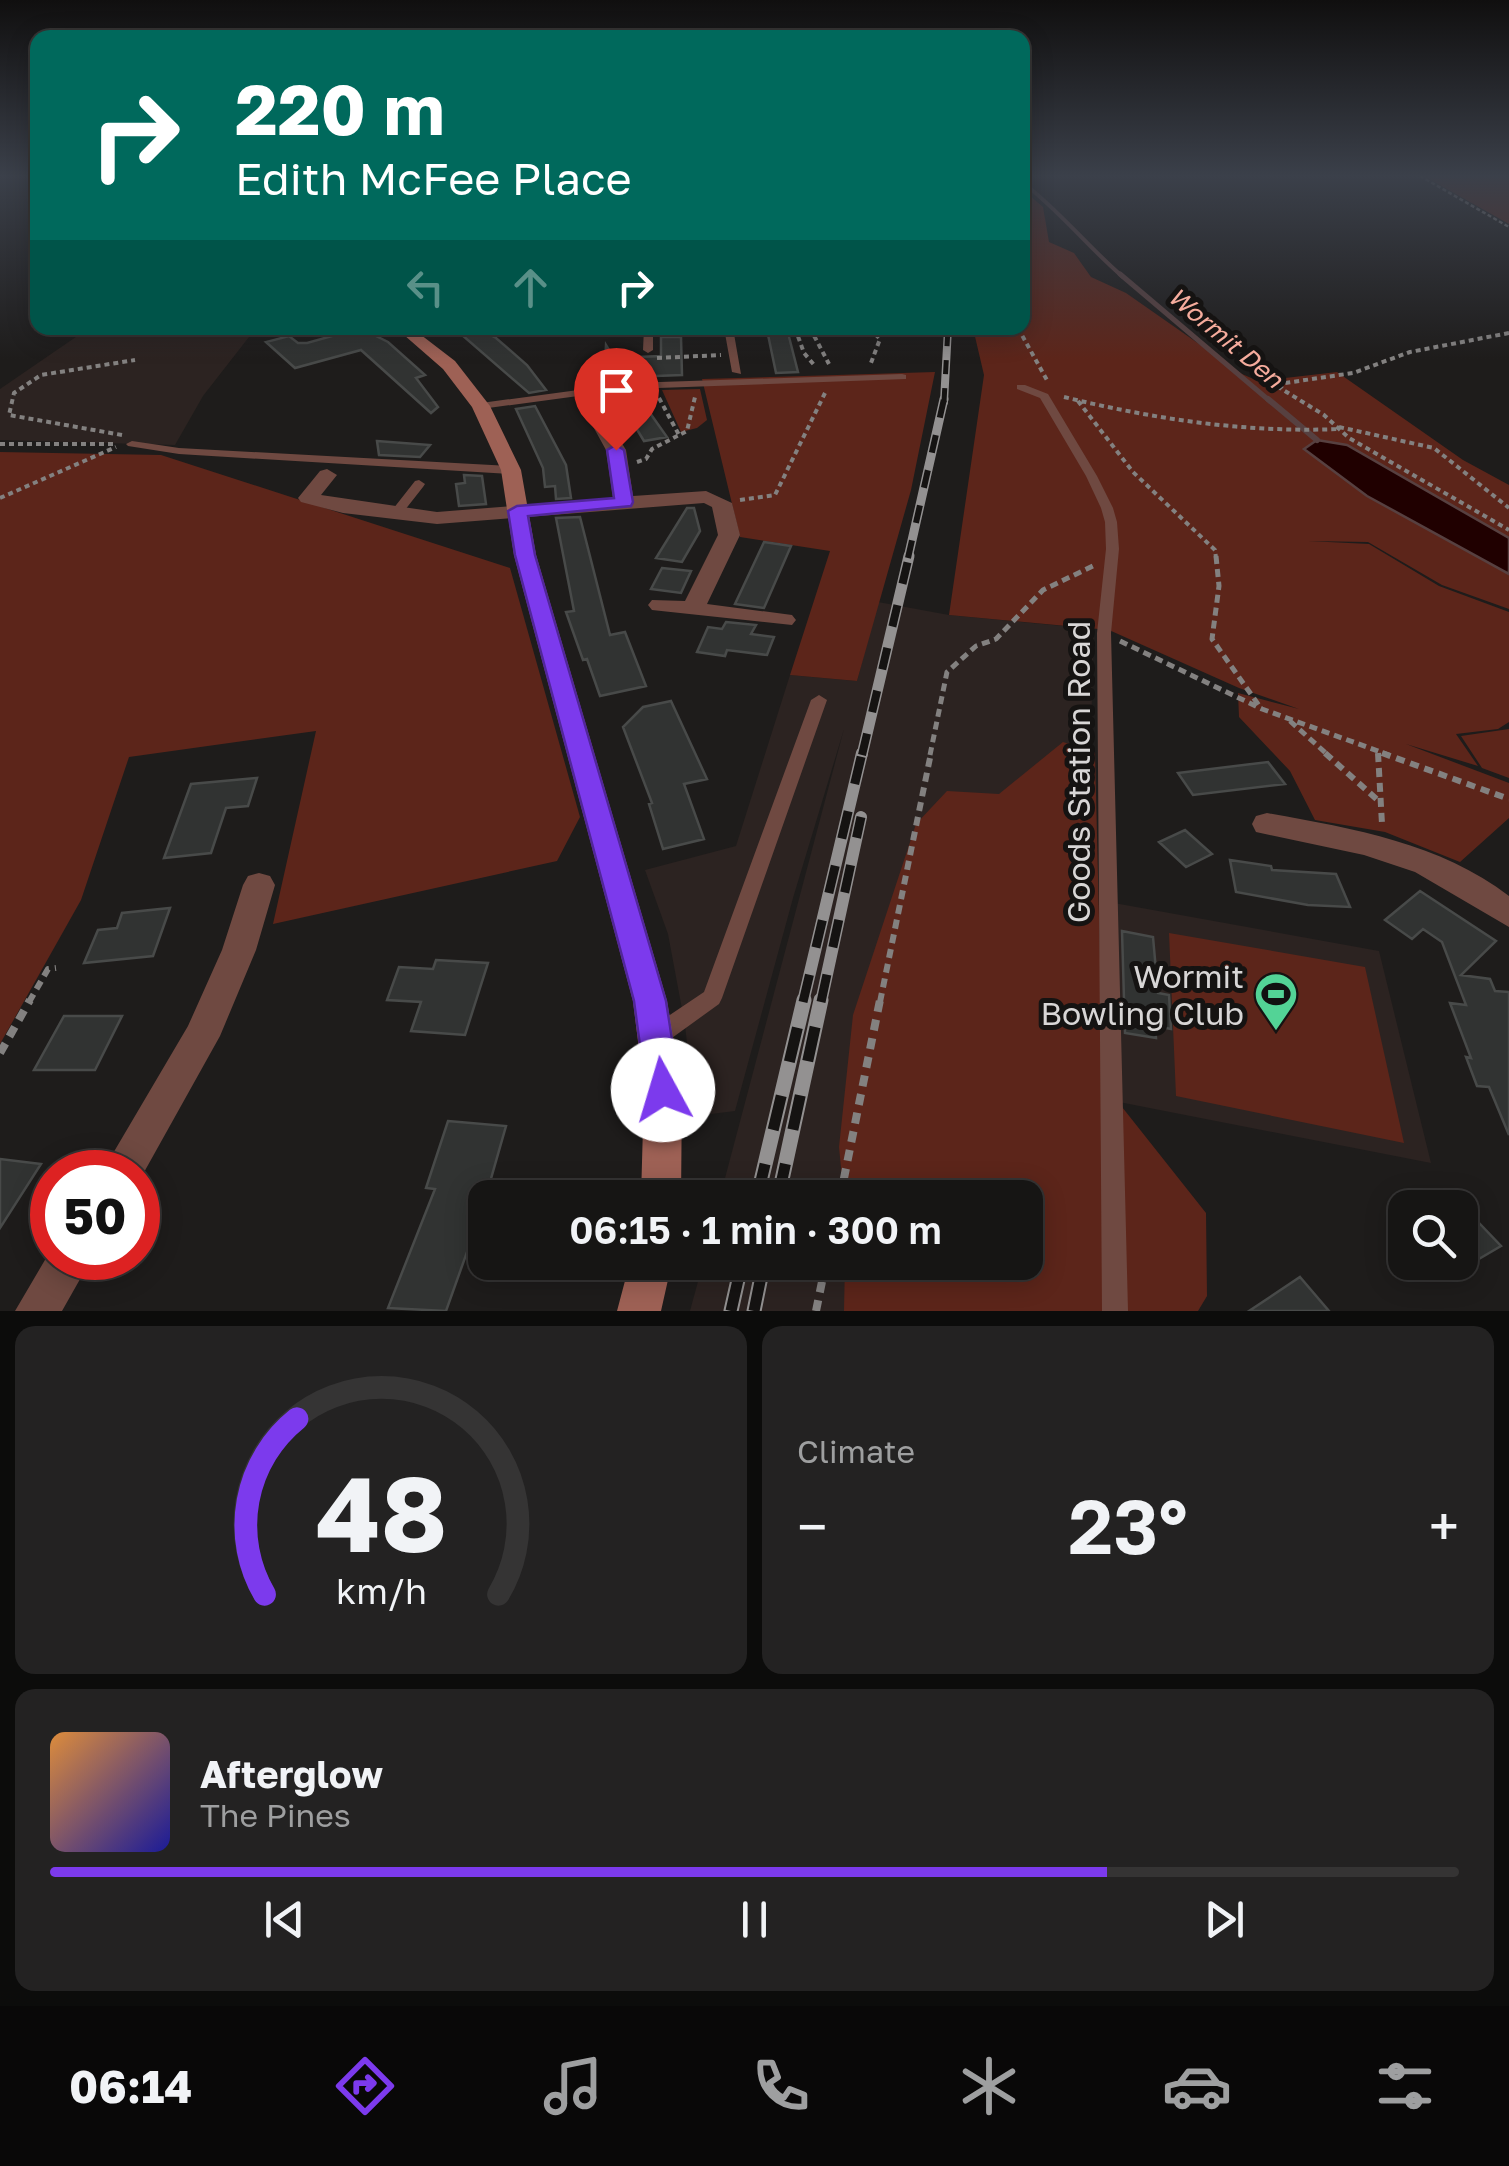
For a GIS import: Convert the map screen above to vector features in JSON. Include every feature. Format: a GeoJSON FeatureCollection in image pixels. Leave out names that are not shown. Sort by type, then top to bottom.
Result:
{"type":"FeatureCollection","features":[{"type":"Feature","properties":{"kind":"main road"},"geometry":{"type":"LineString","coordinates":[[412,335],[450,365],[481,406],[515,494],[525,555],[657,1036],[663,1090],[661,1180]]}},
{"type":"Feature","properties":{"kind":"main road"},"geometry":{"type":"LineString","coordinates":[[640,1311],[647,1280]]}},
{"type":"Feature","properties":{"kind":"street"},"geometry":{"type":"LineString","coordinates":[[588,401],[616,450],[624,502]]}},
{"type":"Feature","properties":{"kind":"street"},"geometry":{"type":"LineString","coordinates":[[327,475],[308,498],[343,507],[437,518],[515,494],[624,502],[706,497],[722,503],[729,536],[692,610]]}},
{"type":"Feature","properties":{"kind":"street"},"geometry":{"type":"LineString","coordinates":[[660,606],[784,620]]}},
{"type":"Feature","properties":{"kind":"street"},"geometry":{"type":"LineString","coordinates":[[1267,824],[1360,841],[1438,870],[1480,888],[1509,914]]}},
{"type":"Feature","properties":{"kind":"street"},"geometry":{"type":"LineString","coordinates":[[135,1150],[202,1036],[239,950],[259,885]]}},
{"type":"Feature","properties":{"kind":"street"},"geometry":{"type":"LineString","coordinates":[[38,1311],[57,1280]]}},
{"type":"Feature","properties":{"kind":"lane"},"geometry":{"type":"LineString","coordinates":[[648,335],[648,350]]}},
{"type":"Feature","properties":{"kind":"lane"},"geometry":{"type":"LineString","coordinates":[[730,335],[737,372]]}},
{"type":"Feature","properties":{"kind":"lane"},"geometry":{"type":"LineString","coordinates":[[481,406],[565,392],[902,377]]}},
{"type":"Feature","properties":{"kind":"lane","name":"Goods Station Road"},"geometry":{"type":"LineString","coordinates":[[1021,387],[1044,396],[1110,517],[1104,633],[1115,1311]]}},
{"type":"Feature","properties":{"kind":"lane"},"geometry":{"type":"LineString","coordinates":[[132,444],[515,494]]}},
{"type":"Feature","properties":{"kind":"lane"},"geometry":{"type":"LineString","coordinates":[[397,512],[419,484]]}},
{"type":"Feature","properties":{"kind":"lane"},"geometry":{"type":"LineString","coordinates":[[657,1036],[712,998],[819,700]]}},
{"type":"Feature","properties":{"kind":"path"},"geometry":{"type":"LineString","coordinates":[[1509,332],[1410,352],[1353,374],[1285,383],[1280,388],[1509,530]]}},
{"type":"Feature","properties":{"kind":"path"},"geometry":{"type":"LineString","coordinates":[[798,335],[804,353],[818,370],[827,365]]}},
{"type":"Feature","properties":{"kind":"path"},"geometry":{"type":"LineString","coordinates":[[813,335],[827,365],[837,369]]}},
{"type":"Feature","properties":{"kind":"path"},"geometry":{"type":"LineString","coordinates":[[869,368],[880,339],[876,335]]}},
{"type":"Feature","properties":{"kind":"path"},"geometry":{"type":"LineString","coordinates":[[1022,335],[1055,395],[1111,411],[1298,432],[1338,427],[1414,441],[1434,448],[1509,508]]}},
{"type":"Feature","properties":{"kind":"path"},"geometry":{"type":"LineString","coordinates":[[648,350],[644,358],[734,355]]}},
{"type":"Feature","properties":{"kind":"path"},"geometry":{"type":"LineString","coordinates":[[132,444],[122,435],[9,415],[14,393],[41,375],[134,360]]}},
{"type":"Feature","properties":{"kind":"path"},"geometry":{"type":"LineString","coordinates":[[722,503],[775,495],[806,424],[826,392],[826,379]]}},
{"type":"Feature","properties":{"kind":"path"},"geometry":{"type":"LineString","coordinates":[[619,468],[646,459],[652,448],[688,431],[692,422],[690,412],[696,404],[692,384]]}},
{"type":"Feature","properties":{"kind":"path"},"geometry":{"type":"LineString","coordinates":[[656,394],[679,435]]}},
{"type":"Feature","properties":{"kind":"path"},"geometry":{"type":"LineString","coordinates":[[1078,401],[1133,472],[1215,550],[1219,586],[1212,639],[1262,710]]}},
{"type":"Feature","properties":{"kind":"path"},"geometry":{"type":"LineString","coordinates":[[0,444],[122,444],[0,498]]}},
{"type":"Feature","properties":{"kind":"path"},"geometry":{"type":"LineString","coordinates":[[844,1180],[947,672],[976,646],[996,639],[1042,590],[1085,568],[1110,562]]}},
{"type":"Feature","properties":{"kind":"path"},"geometry":{"type":"LineString","coordinates":[[1104,633],[1262,710],[1509,799]]}},
{"type":"Feature","properties":{"kind":"path"},"geometry":{"type":"LineString","coordinates":[[1288,719],[1381,806],[1378,752]]}},
{"type":"Feature","properties":{"kind":"path"},"geometry":{"type":"LineString","coordinates":[[0,1053],[48,969],[56,968]]}},
{"type":"Feature","properties":{"kind":"path"},"geometry":{"type":"LineString","coordinates":[[816,1311],[822,1280]]}},
{"type":"Feature","properties":{"kind":"shaded area"},"geometry":{"type":"Polygon","coordinates":[[[1030,237],[1048,237],[1049,242],[1074,253],[1091,277],[1126,293],[1242,374],[1258,381],[1337,372],[1463,460],[1509,485],[1509,609],[1442,585],[1368,542],[1308,541],[1369,544],[1439,586],[1509,612],[1509,722],[1498,729],[1456,734],[1478,766],[1406,744],[1509,783],[1509,818],[1460,862],[1385,832],[1315,820],[1290,771],[1239,717],[1238,693],[1299,709],[1239,688],[1109,630],[949,615],[984,375],[975,335],[1030,335],[1030,237]]]}},
{"type":"Feature","properties":{"kind":"shaded area"},"geometry":{"type":"Polygon","coordinates":[[[79,335],[251,335],[203,396],[175,445],[0,440],[0,389],[79,335]]]}},
{"type":"Feature","properties":{"kind":"shaded area"},"geometry":{"type":"Polygon","coordinates":[[[935,372],[911,490],[857,681],[790,675],[830,551],[740,537],[702,379],[935,372]]]}},
{"type":"Feature","properties":{"kind":"shaded area"},"geometry":{"type":"Polygon","coordinates":[[[700,389],[707,420],[697,428],[681,432],[662,390],[700,389]]]}},
{"type":"Feature","properties":{"kind":"shaded area"},"geometry":{"type":"Polygon","coordinates":[[[1317,440],[1347,445],[1509,538],[1509,574],[1367,496],[1304,449],[1317,440]]]}},
{"type":"Feature","properties":{"kind":"shaded area"},"geometry":{"type":"Polygon","coordinates":[[[0,452],[161,455],[510,568],[580,817],[557,861],[273,924],[316,731],[129,757],[81,900],[0,1044],[0,452]]]}},
{"type":"Feature","properties":{"kind":"shaded area"},"geometry":{"type":"Polygon","coordinates":[[[878,602],[949,615],[1094,629],[1090,762],[941,1180],[725,1180],[844,729],[735,1111],[695,1116],[685,1025],[668,934],[645,870],[736,846],[790,675],[857,681],[878,602]]]}},
{"type":"Feature","properties":{"kind":"shaded area"},"geometry":{"type":"Polygon","coordinates":[[[1509,729],[1509,778],[1482,768],[1461,736],[1509,729]]]}},
{"type":"Feature","properties":{"kind":"shaded area"},"geometry":{"type":"Polygon","coordinates":[[[1063,742],[1095,752],[1103,1083],[1206,1213],[1207,1296],[1198,1311],[844,1311],[845,1280],[1043,1280],[1043,1180],[842,1180],[839,1147],[853,1015],[916,824],[947,791],[999,794],[1063,742]]]}},
{"type":"Feature","properties":{"kind":"shaded area","name":"Wormit Bowling Club"},"geometry":{"type":"Polygon","coordinates":[[[1114,903],[1379,951],[1431,1163],[1119,1102],[1114,903]]]}},
{"type":"Feature","properties":{"kind":"shaded area","name":"Wormit Bowling Club"},"geometry":{"type":"Polygon","coordinates":[[[1169,933],[1365,967],[1404,1143],[1176,1096],[1169,933]]]}},
{"type":"Feature","properties":{"kind":"shaded area"},"geometry":{"type":"Polygon","coordinates":[[[698,1280],[906,1280],[894,1311],[690,1311],[698,1280]]]}},
{"type":"Feature","properties":{"kind":"building"},"geometry":{"type":"Polygon","coordinates":[[[336,335],[374,335],[388,342],[425,375],[416,378],[438,407],[431,413],[361,350],[295,368],[266,342],[289,336],[298,343],[336,335]]]}},
{"type":"Feature","properties":{"kind":"building"},"geometry":{"type":"Polygon","coordinates":[[[462,335],[496,338],[527,365],[546,390],[529,393],[462,335]]]}},
{"type":"Feature","properties":{"kind":"building"},"geometry":{"type":"Polygon","coordinates":[[[768,335],[789,335],[798,372],[776,373],[768,335]]]}},
{"type":"Feature","properties":{"kind":"building"},"geometry":{"type":"Polygon","coordinates":[[[661,337],[681,337],[682,375],[627,377],[608,382],[604,378],[606,345],[614,358],[661,356],[661,337]]]}},
{"type":"Feature","properties":{"kind":"building"},"geometry":{"type":"Polygon","coordinates":[[[637,392],[667,437],[644,441],[616,395],[637,392]]]}},
{"type":"Feature","properties":{"kind":"building"},"geometry":{"type":"Polygon","coordinates":[[[535,406],[566,465],[571,498],[556,499],[555,486],[545,487],[543,468],[516,409],[535,406]]]}},
{"type":"Feature","properties":{"kind":"building"},"geometry":{"type":"Polygon","coordinates":[[[377,441],[430,445],[420,457],[379,455],[377,441]]]}},
{"type":"Feature","properties":{"kind":"building"},"geometry":{"type":"Polygon","coordinates":[[[464,475],[482,476],[486,504],[459,506],[456,484],[465,483],[464,475]]]}},
{"type":"Feature","properties":{"kind":"building"},"geometry":{"type":"Polygon","coordinates":[[[687,508],[694,508],[700,531],[682,562],[656,558],[687,508]]]}},
{"type":"Feature","properties":{"kind":"building"},"geometry":{"type":"Polygon","coordinates":[[[580,517],[610,635],[625,632],[646,686],[600,696],[587,659],[583,660],[566,612],[574,611],[556,518],[580,517]]]}},
{"type":"Feature","properties":{"kind":"building"},"geometry":{"type":"Polygon","coordinates":[[[764,542],[791,546],[764,608],[735,604],[764,542]]]}},
{"type":"Feature","properties":{"kind":"building"},"geometry":{"type":"Polygon","coordinates":[[[662,568],[691,571],[681,593],[651,589],[662,568]]]}},
{"type":"Feature","properties":{"kind":"building"},"geometry":{"type":"Polygon","coordinates":[[[726,622],[756,625],[751,634],[774,637],[767,655],[727,650],[725,656],[697,652],[708,627],[722,629],[726,622]]]}},
{"type":"Feature","properties":{"kind":"building"},"geometry":{"type":"Polygon","coordinates":[[[671,701],[707,779],[684,784],[704,839],[663,849],[649,804],[652,803],[623,727],[643,707],[671,701]]]}},
{"type":"Feature","properties":{"kind":"building"},"geometry":{"type":"Polygon","coordinates":[[[1268,762],[1285,784],[1193,795],[1178,773],[1268,762]]]}},
{"type":"Feature","properties":{"kind":"building"},"geometry":{"type":"Polygon","coordinates":[[[257,778],[248,806],[226,808],[211,853],[164,858],[191,784],[257,778]]]}},
{"type":"Feature","properties":{"kind":"building"},"geometry":{"type":"Polygon","coordinates":[[[1185,830],[1212,854],[1186,867],[1159,842],[1185,830]]]}},
{"type":"Feature","properties":{"kind":"building"},"geometry":{"type":"Polygon","coordinates":[[[1230,860],[1271,866],[1272,870],[1336,874],[1350,907],[1308,905],[1236,892],[1230,860]]]}},
{"type":"Feature","properties":{"kind":"building"},"geometry":{"type":"Polygon","coordinates":[[[1420,891],[1496,941],[1461,975],[1490,979],[1495,991],[1509,992],[1509,1135],[1489,1087],[1477,1086],[1466,1057],[1471,1058],[1450,1003],[1466,1005],[1442,942],[1423,929],[1412,939],[1385,920],[1420,891]]]}},
{"type":"Feature","properties":{"kind":"building"},"geometry":{"type":"Polygon","coordinates":[[[170,908],[153,956],[84,963],[98,930],[117,928],[122,913],[170,908]]]}},
{"type":"Feature","properties":{"kind":"building"},"geometry":{"type":"Polygon","coordinates":[[[1122,931],[1153,937],[1158,993],[1169,995],[1171,1029],[1155,1026],[1156,1038],[1125,1033],[1122,931]]]}},
{"type":"Feature","properties":{"kind":"building"},"geometry":{"type":"Polygon","coordinates":[[[436,960],[488,963],[465,1035],[411,1031],[421,1002],[387,1000],[399,967],[433,969],[436,960]]]}},
{"type":"Feature","properties":{"kind":"building"},"geometry":{"type":"Polygon","coordinates":[[[64,1016],[122,1016],[95,1070],[34,1070],[64,1016]]]}},
{"type":"Feature","properties":{"kind":"building"},"geometry":{"type":"Polygon","coordinates":[[[448,1121],[506,1126],[491,1180],[468,1180],[468,1249],[446,1311],[388,1308],[435,1189],[426,1188],[448,1121]]]}},
{"type":"Feature","properties":{"kind":"building"},"geometry":{"type":"Polygon","coordinates":[[[0,1159],[30,1163],[30,1181],[0,1228],[0,1159]]]}},
{"type":"Feature","properties":{"kind":"building"},"geometry":{"type":"Polygon","coordinates":[[[1478,1222],[1501,1246],[1478,1259],[1478,1222]]]}},
{"type":"Feature","properties":{"kind":"building"},"geometry":{"type":"Polygon","coordinates":[[[1300,1277],[1329,1311],[1249,1311],[1300,1277]]]}},
{"type":"Feature","properties":{"kind":"waterway","name":"Wormit Den"},"geometry":{"type":"LineString","coordinates":[[1081,237],[1123,277]]}},
{"type":"Feature","properties":{"kind":"waterway","name":"Wormit Den"},"geometry":{"type":"LineString","coordinates":[[1120,274],[1271,402]]}},
{"type":"Feature","properties":{"kind":"waterway","name":"Wormit Den"},"geometry":{"type":"LineString","coordinates":[[1268,399],[1317,440]]}},
{"type":"Feature","properties":{"kind":"railway"},"geometry":{"type":"LineString","coordinates":[[944,402],[948,335]]}},
{"type":"Feature","properties":{"kind":"railway"},"geometry":{"type":"LineString","coordinates":[[908,558],[944,399]]}},
{"type":"Feature","properties":{"kind":"railway"},"geometry":{"type":"LineString","coordinates":[[862,755],[909,556]]}},
{"type":"Feature","properties":{"kind":"railway"},"geometry":{"type":"LineString","coordinates":[[803,1002],[862,753]]}},
{"type":"Feature","properties":{"kind":"railway"},"geometry":{"type":"LineString","coordinates":[[821,1002],[861,817]]}},
{"type":"Feature","properties":{"kind":"railway"},"geometry":{"type":"LineString","coordinates":[[761,1180],[804,1000]]}},
{"type":"Feature","properties":{"kind":"railway"},"geometry":{"type":"LineString","coordinates":[[782,1180],[821,1000]]}},
{"type":"Feature","properties":{"kind":"railway"},"geometry":{"type":"LineString","coordinates":[[731,1311],[738,1280]]}},
{"type":"Feature","properties":{"kind":"railway"},"geometry":{"type":"LineString","coordinates":[[754,1311],[760,1280]]}},
{"type":"Feature","properties":{"kind":"place","name":"Wormit Bowling Club"},"geometry":{"type":"Point","coordinates":[1276,1032]}},
{"type":"Feature","properties":{"kind":"route"},"geometry":{"type":"LineString","coordinates":[[616,450],[624,502],[517,511],[525,555],[650,1001],[663,1090]]}}]}
